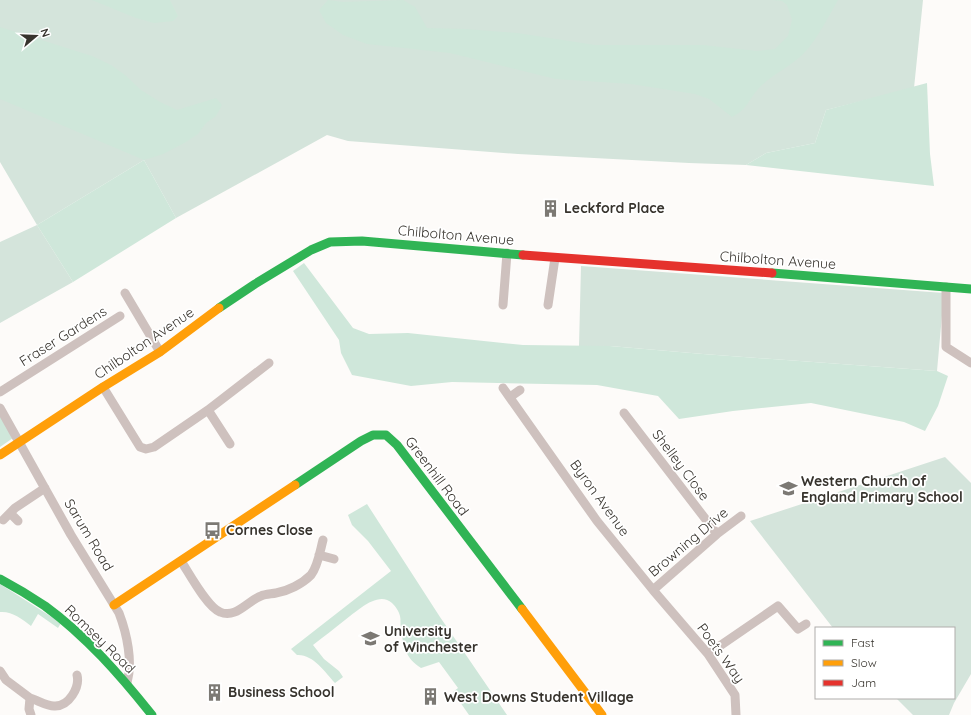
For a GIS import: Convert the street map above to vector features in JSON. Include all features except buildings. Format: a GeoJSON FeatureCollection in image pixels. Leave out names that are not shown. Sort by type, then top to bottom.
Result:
{"type":"FeatureCollection","features":[{"type":"Feature","properties":{"kind":"main road","name":"Chilbolton Avenue"},"geometry":{"type":"LineString","coordinates":[[0,455],[103,387],[160,352],[219,308],[255,284],[311,250],[330,242],[348,240],[362,241],[555,258],[779,273],[971,289]]}},
{"type":"Feature","properties":{"kind":"main road","name":"Greenhill Road"},"geometry":{"type":"LineString","coordinates":[[114,605],[361,441],[377,434],[386,435],[397,445],[602,715]]}},
{"type":"Feature","properties":{"kind":"main road","name":"Romsey Road"},"geometry":{"type":"LineString","coordinates":[[0,579],[30,596],[64,620],[127,683],[152,715]]}},
{"type":"Feature","properties":{"kind":"street"},"geometry":{"type":"LineString","coordinates":[[503,305],[507,253]]}},
{"type":"Feature","properties":{"kind":"street"},"geometry":{"type":"LineString","coordinates":[[548,305],[555,258]]}},
{"type":"Feature","properties":{"kind":"street"},"geometry":{"type":"LineString","coordinates":[[946,287],[946,347],[971,363]]}},
{"type":"Feature","properties":{"kind":"street"},"geometry":{"type":"LineString","coordinates":[[125,293],[160,352]]}},
{"type":"Feature","properties":{"kind":"street","name":"Fraser Gardens"},"geometry":{"type":"LineString","coordinates":[[0,392],[120,316]]}},
{"type":"Feature","properties":{"kind":"street"},"geometry":{"type":"LineString","coordinates":[[103,387],[140,447],[146,449],[154,447],[208,410],[269,363]]}},
{"type":"Feature","properties":{"kind":"street","name":"Byron Avenue"},"geometry":{"type":"LineString","coordinates":[[503,388],[597,520],[673,613]]}},
{"type":"Feature","properties":{"kind":"street"},"geometry":{"type":"LineString","coordinates":[[510,397],[520,390]]}},
{"type":"Feature","properties":{"kind":"street","name":"Sarum Road"},"geometry":{"type":"LineString","coordinates":[[0,408],[71,535],[114,605],[120,618],[128,652],[130,674],[127,683]]}},
{"type":"Feature","properties":{"kind":"street"},"geometry":{"type":"LineString","coordinates":[[208,410],[230,444]]}},
{"type":"Feature","properties":{"kind":"street","name":"Shelley Close"},"geometry":{"type":"LineString","coordinates":[[624,413],[717,534]]}},
{"type":"Feature","properties":{"kind":"street"},"geometry":{"type":"LineString","coordinates":[[3,520],[15,508],[45,488]]}},
{"type":"Feature","properties":{"kind":"street"},"geometry":{"type":"LineString","coordinates":[[10,513],[18,520]]}},
{"type":"Feature","properties":{"kind":"street","name":"Browning Drive"},"geometry":{"type":"LineString","coordinates":[[653,590],[717,534],[741,516]]}},
{"type":"Feature","properties":{"kind":"street"},"geometry":{"type":"LineString","coordinates":[[182,561],[210,605],[221,613],[230,614],[262,595],[287,591],[306,579],[312,573],[324,540]]}},
{"type":"Feature","properties":{"kind":"street"},"geometry":{"type":"LineString","coordinates":[[319,555],[334,559]]}},
{"type":"Feature","properties":{"kind":"street"},"geometry":{"type":"LineString","coordinates":[[708,654],[778,606],[798,629],[806,624]]}},
{"type":"Feature","properties":{"kind":"street","name":"Poets Way"},"geometry":{"type":"LineString","coordinates":[[673,613],[708,654],[735,695],[736,715]]}},
{"type":"Feature","properties":{"kind":"street"},"geometry":{"type":"LineString","coordinates":[[0,671],[6,680],[30,698],[54,706],[67,702],[74,692],[78,680],[77,674]]}},
{"type":"Feature","properties":{"kind":"street"},"geometry":{"type":"LineString","coordinates":[[30,698],[28,709],[31,715]]}},
{"type":"Feature","properties":{"kind":"shaded area"},"geometry":{"type":"Polygon","coordinates":[[[0,0],[923,0],[914,88],[826,110],[815,143],[766,153],[746,165],[518,154],[348,141],[327,135],[176,218],[144,160],[37,225],[0,162],[0,0]]]}},
{"type":"Feature","properties":{"kind":"shaded area"},"geometry":{"type":"Polygon","coordinates":[[[37,225],[73,282],[0,323],[0,242],[37,225]]]}},
{"type":"Feature","properties":{"kind":"shaded area"},"geometry":{"type":"Polygon","coordinates":[[[581,266],[944,293],[937,371],[610,346],[579,346],[581,266]]]}},
{"type":"Feature","properties":{"kind":"shaded area"},"geometry":{"type":"Polygon","coordinates":[[[945,457],[971,483],[971,674],[954,703],[949,715],[913,715],[897,699],[955,699],[955,627],[832,627],[750,521],[945,457]]]}},
{"type":"Feature","properties":{"kind":"green space"},"geometry":{"type":"Polygon","coordinates":[[[92,0],[170,0],[178,16],[173,21],[154,23],[136,18],[92,0]]]}},
{"type":"Feature","properties":{"kind":"green space"},"geometry":{"type":"Polygon","coordinates":[[[328,0],[343,2],[403,0],[415,7],[427,28],[517,33],[595,45],[703,45],[757,51],[775,49],[788,36],[792,20],[787,5],[782,1],[772,0],[838,0],[818,34],[805,52],[794,62],[764,83],[755,92],[745,107],[732,117],[709,99],[695,94],[631,84],[556,79],[450,53],[367,44],[343,35],[326,23],[319,10],[328,0]]]}},
{"type":"Feature","properties":{"kind":"green space"},"geometry":{"type":"Polygon","coordinates":[[[0,27],[92,56],[111,65],[125,75],[141,90],[160,102],[177,110],[216,98],[222,105],[216,116],[206,123],[198,134],[163,154],[144,160],[0,99],[0,27]]]}},
{"type":"Feature","properties":{"kind":"green space"},"geometry":{"type":"Polygon","coordinates":[[[927,83],[930,154],[934,186],[746,165],[766,153],[815,143],[826,110],[927,83]]]}},
{"type":"Feature","properties":{"kind":"green space"},"geometry":{"type":"Polygon","coordinates":[[[144,160],[176,218],[73,282],[37,225],[144,160]]]}},
{"type":"Feature","properties":{"kind":"green space"},"geometry":{"type":"Polygon","coordinates":[[[304,263],[353,328],[369,334],[408,333],[523,345],[610,346],[937,371],[948,376],[938,406],[925,431],[904,422],[811,403],[733,411],[679,419],[658,396],[597,385],[452,382],[411,386],[352,375],[341,353],[339,340],[293,271],[304,263]]]}},
{"type":"Feature","properties":{"kind":"green space"},"geometry":{"type":"Polygon","coordinates":[[[0,416],[13,438],[0,447],[0,416]]]}},
{"type":"Feature","properties":{"kind":"green space"},"geometry":{"type":"Polygon","coordinates":[[[367,504],[440,617],[507,715],[469,715],[453,692],[458,688],[439,662],[421,668],[411,660],[404,645],[399,612],[392,603],[386,600],[380,599],[367,604],[313,645],[324,659],[339,671],[343,677],[335,683],[318,664],[308,657],[297,655],[291,649],[391,571],[368,541],[352,525],[348,515],[367,504]]]}},
{"type":"Feature","properties":{"kind":"green space"},"geometry":{"type":"Polygon","coordinates":[[[0,584],[61,623],[58,628],[38,614],[31,626],[13,614],[0,612],[0,584]]]}},
{"type":"Feature","properties":{"kind":"traffic: fast"},"geometry":{"type":"LineString","coordinates":[[219,308],[311,250],[330,242],[362,241],[523,255]]}},
{"type":"Feature","properties":{"kind":"traffic: fast"},"geometry":{"type":"LineString","coordinates":[[772,273],[971,289]]}},
{"type":"Feature","properties":{"kind":"traffic: fast"},"geometry":{"type":"LineString","coordinates":[[295,485],[361,441],[373,435],[386,435],[397,445],[522,609]]}},
{"type":"Feature","properties":{"kind":"traffic: fast"},"geometry":{"type":"LineString","coordinates":[[0,579],[45,606],[75,630],[128,685],[152,715]]}},
{"type":"Feature","properties":{"kind":"traffic: slow"},"geometry":{"type":"LineString","coordinates":[[0,455],[103,387],[160,352],[219,308]]}},
{"type":"Feature","properties":{"kind":"traffic: slow"},"geometry":{"type":"LineString","coordinates":[[114,605],[295,485]]}},
{"type":"Feature","properties":{"kind":"traffic: slow"},"geometry":{"type":"LineString","coordinates":[[522,609],[602,715]]}},
{"type":"Feature","properties":{"kind":"traffic: jam"},"geometry":{"type":"LineString","coordinates":[[523,255],[772,273]]}},
{"type":"Feature","properties":{"kind":"place","name":"Leckford Place"},"geometry":{"type":"Point","coordinates":[551,208]}},
{"type":"Feature","properties":{"kind":"place","name":"Western Church of England Primary School"},"geometry":{"type":"Point","coordinates":[788,489]}},
{"type":"Feature","properties":{"kind":"place","name":"Cornes Close"},"geometry":{"type":"Point","coordinates":[213,530]}},
{"type":"Feature","properties":{"kind":"place","name":"University of Winchester"},"geometry":{"type":"Point","coordinates":[371,639]}},
{"type":"Feature","properties":{"kind":"place","name":"Business School"},"geometry":{"type":"Point","coordinates":[215,692]}},
{"type":"Feature","properties":{"kind":"place","name":"West Downs Student Village"},"geometry":{"type":"Point","coordinates":[431,697]}}]}
